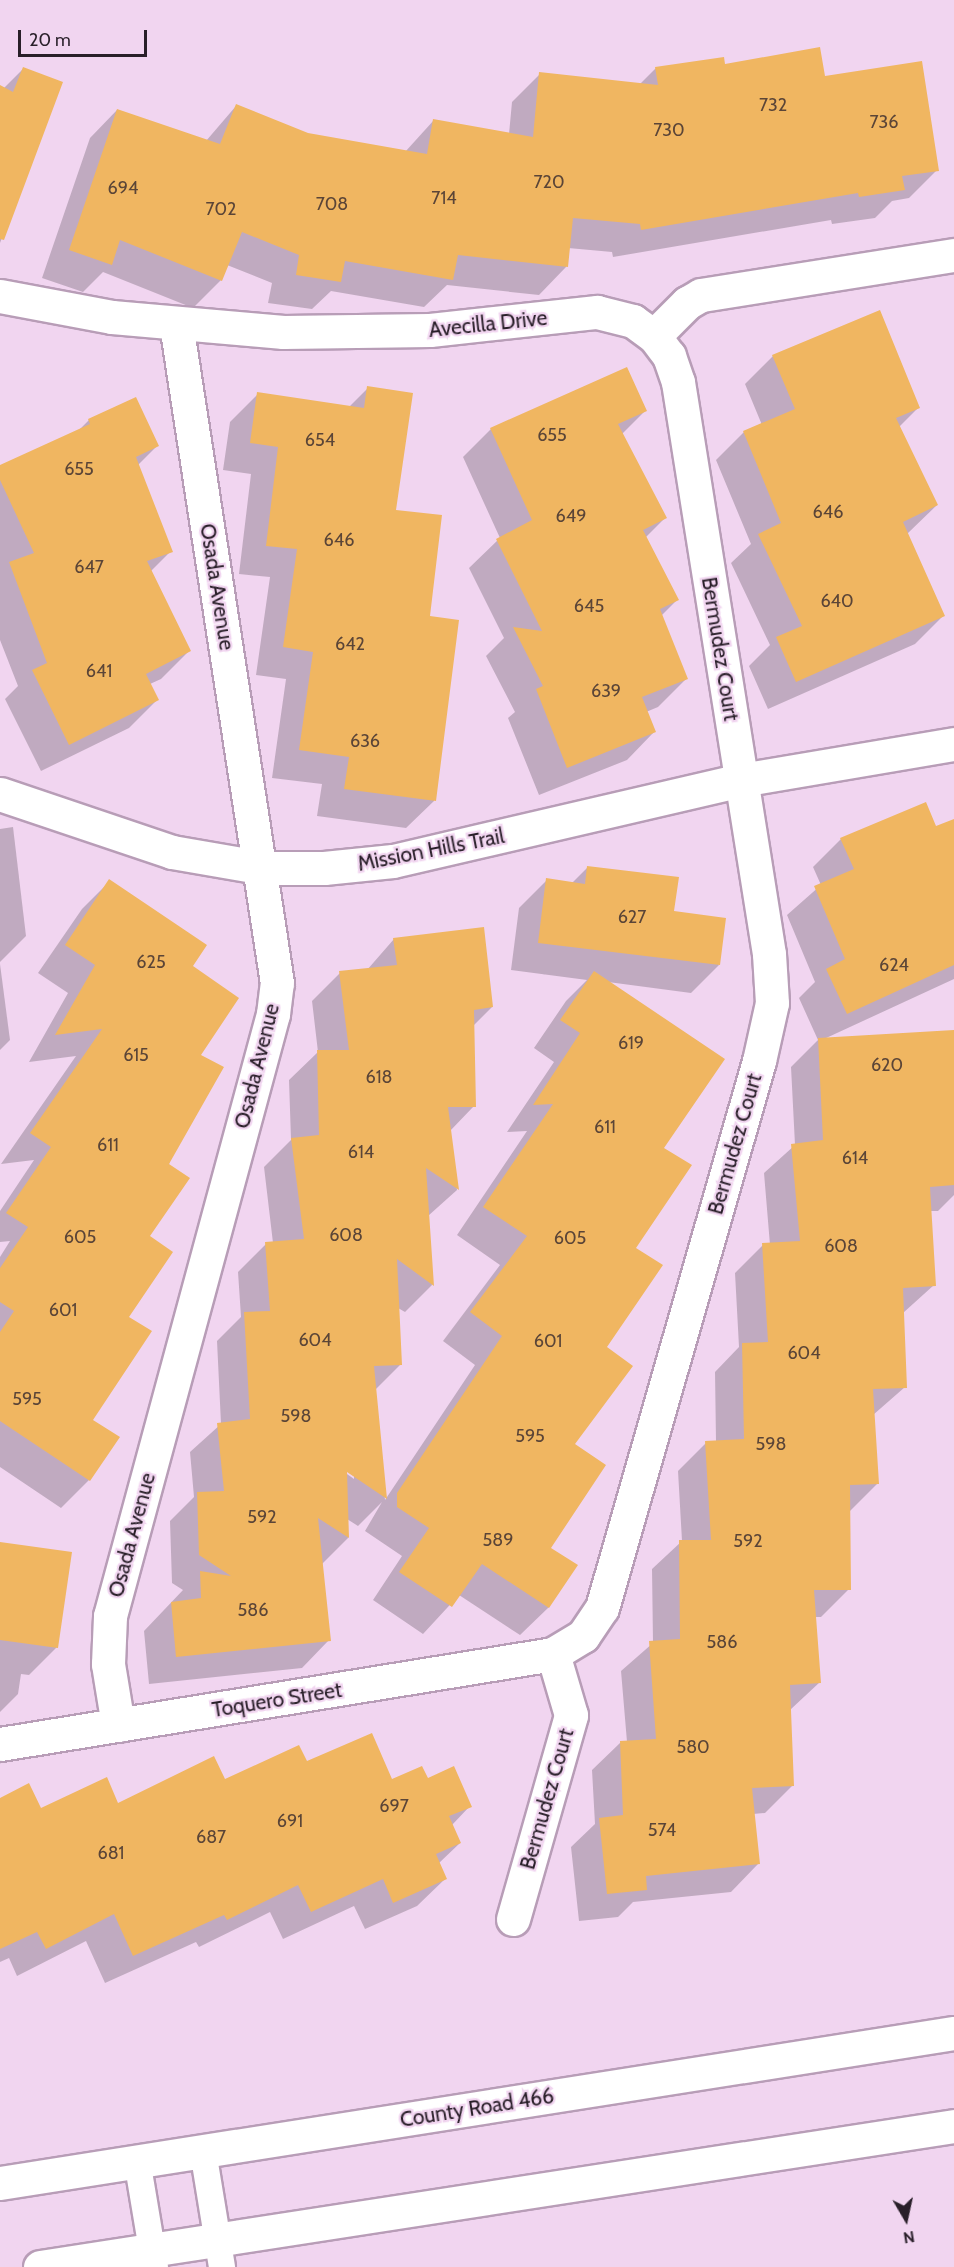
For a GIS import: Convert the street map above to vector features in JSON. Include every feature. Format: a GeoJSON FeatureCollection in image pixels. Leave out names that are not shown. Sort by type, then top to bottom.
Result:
{"type":"FeatureCollection","features":[{"type":"Feature","properties":{"kind":"street"},"geometry":{"type":"LineString","coordinates":[[654,336],[687,303],[701,295],[954,255]]}},
{"type":"Feature","properties":{"kind":"street","name":"Avecilla Drive"},"geometry":{"type":"LineString","coordinates":[[0,296],[176,324],[283,332],[378,333],[491,326],[597,312],[633,321],[654,336]]}},
{"type":"Feature","properties":{"kind":"street","name":"Osada Avenue"},"geometry":{"type":"LineString","coordinates":[[118,1725],[108,1648],[114,1597],[275,998],[275,960],[176,324]]}},
{"type":"Feature","properties":{"kind":"street","name":"Bermudez Court"},"geometry":{"type":"LineString","coordinates":[[513,1919],[571,1715],[553,1654],[583,1636],[602,1608],[769,1024],[772,1003],[769,954],[678,381],[669,356],[654,336]]}},
{"type":"Feature","properties":{"kind":"street","name":"Mission Hills Trail"},"geometry":{"type":"LineString","coordinates":[[866,757],[954,725]]}},
{"type":"Feature","properties":{"kind":"street","name":"Mission Hills Trail"},"geometry":{"type":"LineString","coordinates":[[0,794],[172,852],[261,867],[324,868],[390,862],[741,780],[866,757],[954,744]]}},
{"type":"Feature","properties":{"kind":"street","name":"Toquero Street"},"geometry":{"type":"LineString","coordinates":[[0,1744],[553,1654]]}},
{"type":"Feature","properties":{"kind":"street","name":"County Road 466"},"geometry":{"type":"LineString","coordinates":[[0,2182],[954,2033]]}},
{"type":"Feature","properties":{"kind":"street"},"geometry":{"type":"LineString","coordinates":[[40,2267],[220,2253],[954,2126]]}},
{"type":"Feature","properties":{"kind":"lane"},"geometry":{"type":"LineString","coordinates":[[203,2151],[220,2253]]}},
{"type":"Feature","properties":{"kind":"lane"},"geometry":{"type":"LineString","coordinates":[[137,2160],[153,2258]]}},
{"type":"Feature","properties":{"kind":"building"},"geometry":{"type":"Polygon","coordinates":[[[820,47],[825,76],[922,61],[939,171],[902,176],[905,190],[859,197],[858,193],[641,230],[640,224],[573,218],[568,267],[458,255],[453,280],[345,261],[341,282],[296,275],[299,255],[242,232],[222,281],[120,240],[112,265],[69,250],[117,109],[220,144],[236,104],[308,133],[427,154],[433,119],[533,137],[539,72],[658,85],[655,67],[724,57],[725,64],[820,47]]]}},
{"type":"Feature","properties":{"kind":"building"},"geometry":{"type":"Polygon","coordinates":[[[23,67],[63,82],[4,240],[0,239],[0,85],[13,92],[23,67]]]}},
{"type":"Feature","properties":{"kind":"building"},"geometry":{"type":"Polygon","coordinates":[[[880,310],[920,408],[896,418],[938,505],[903,522],[945,616],[796,682],[776,637],[802,626],[758,534],[781,523],[743,431],[795,409],[772,355],[880,310]]]}},
{"type":"Feature","properties":{"kind":"building"},"geometry":{"type":"Polygon","coordinates":[[[627,367],[647,411],[618,424],[667,518],[643,530],[679,600],[660,609],[688,679],[642,697],[656,732],[567,768],[536,689],[543,686],[513,627],[542,631],[496,539],[532,520],[490,428],[627,367]]]}},
{"type":"Feature","properties":{"kind":"building"},"geometry":{"type":"Polygon","coordinates":[[[367,386],[413,393],[396,510],[442,515],[430,616],[459,620],[436,801],[344,789],[349,757],[299,750],[313,652],[283,647],[297,549],[266,546],[278,447],[250,443],[257,392],[364,408],[367,386]]]}},
{"type":"Feature","properties":{"kind":"building"},"geometry":{"type":"Polygon","coordinates":[[[136,397],[159,446],[136,457],[173,552],[147,561],[191,651],[146,674],[159,700],[69,745],[32,670],[47,663],[9,562],[34,553],[0,480],[0,465],[90,424],[88,419],[136,397]]]}},
{"type":"Feature","properties":{"kind":"building"},"geometry":{"type":"Polygon","coordinates":[[[926,802],[936,826],[954,819],[954,965],[847,1014],[826,969],[845,959],[814,886],[854,869],[840,838],[926,802]]]}},
{"type":"Feature","properties":{"kind":"building"},"geometry":{"type":"Polygon","coordinates":[[[587,866],[679,877],[674,911],[726,918],[720,965],[538,943],[546,878],[585,884],[587,866]]]}},
{"type":"Feature","properties":{"kind":"building"},"geometry":{"type":"Polygon","coordinates":[[[109,879],[207,945],[193,966],[239,998],[201,1055],[224,1067],[169,1164],[190,1178],[150,1236],[173,1252],[129,1317],[152,1331],[93,1420],[120,1437],[90,1481],[0,1421],[0,1332],[14,1311],[0,1302],[0,1268],[28,1227],[6,1213],[51,1147],[30,1133],[102,1029],[55,1035],[95,965],[65,945],[109,879]]]}},
{"type":"Feature","properties":{"kind":"building"},"geometry":{"type":"Polygon","coordinates":[[[484,927],[493,1007],[474,1010],[476,1107],[448,1107],[459,1190],[426,1168],[434,1286],[397,1259],[402,1365],[374,1366],[387,1499],[347,1472],[349,1538],[318,1518],[331,1641],[176,1657],[171,1602],[201,1598],[200,1571],[231,1576],[199,1555],[197,1492],[224,1491],[217,1423],[250,1419],[244,1312],[270,1311],[265,1242],[304,1239],[291,1138],[319,1135],[317,1050],[349,1050],[339,971],[397,965],[393,938],[484,927]]]}},
{"type":"Feature","properties":{"kind":"building"},"geometry":{"type":"Polygon","coordinates":[[[594,971],[725,1059],[664,1148],[692,1165],[636,1248],[663,1265],[607,1347],[633,1366],[575,1444],[606,1465],[551,1548],[578,1565],[549,1608],[482,1564],[452,1607],[399,1572],[429,1528],[397,1507],[397,1493],[502,1336],[470,1312],[527,1236],[483,1207],[553,1104],[533,1105],[580,1033],[560,1020],[594,971]]]}},
{"type":"Feature","properties":{"kind":"building"},"geometry":{"type":"Polygon","coordinates":[[[954,1030],[954,1185],[930,1187],[936,1286],[903,1288],[907,1388],[873,1389],[879,1484],[850,1485],[851,1590],[814,1590],[821,1683],[790,1685],[794,1786],[752,1788],[760,1864],[646,1876],[647,1890],[607,1894],[599,1818],[623,1815],[620,1741],[656,1739],[649,1641],[680,1639],[679,1540],[711,1540],[705,1441],[744,1439],[742,1343],[768,1342],[762,1243],[800,1241],[791,1144],[823,1140],[818,1038],[954,1030]]]}},
{"type":"Feature","properties":{"kind":"building"},"geometry":{"type":"Polygon","coordinates":[[[0,1542],[72,1552],[58,1648],[0,1640],[0,1542]]]}},
{"type":"Feature","properties":{"kind":"building"},"geometry":{"type":"Polygon","coordinates":[[[372,1733],[392,1779],[422,1766],[428,1778],[454,1766],[472,1807],[449,1816],[461,1843],[436,1854],[447,1879],[393,1903],[383,1879],[311,1912],[298,1885],[227,1920],[224,1915],[133,1956],[114,1914],[46,1949],[37,1932],[0,1949],[0,1798],[29,1783],[41,1808],[107,1777],[118,1803],[214,1756],[225,1779],[299,1745],[307,1761],[372,1733]]]}}]}
